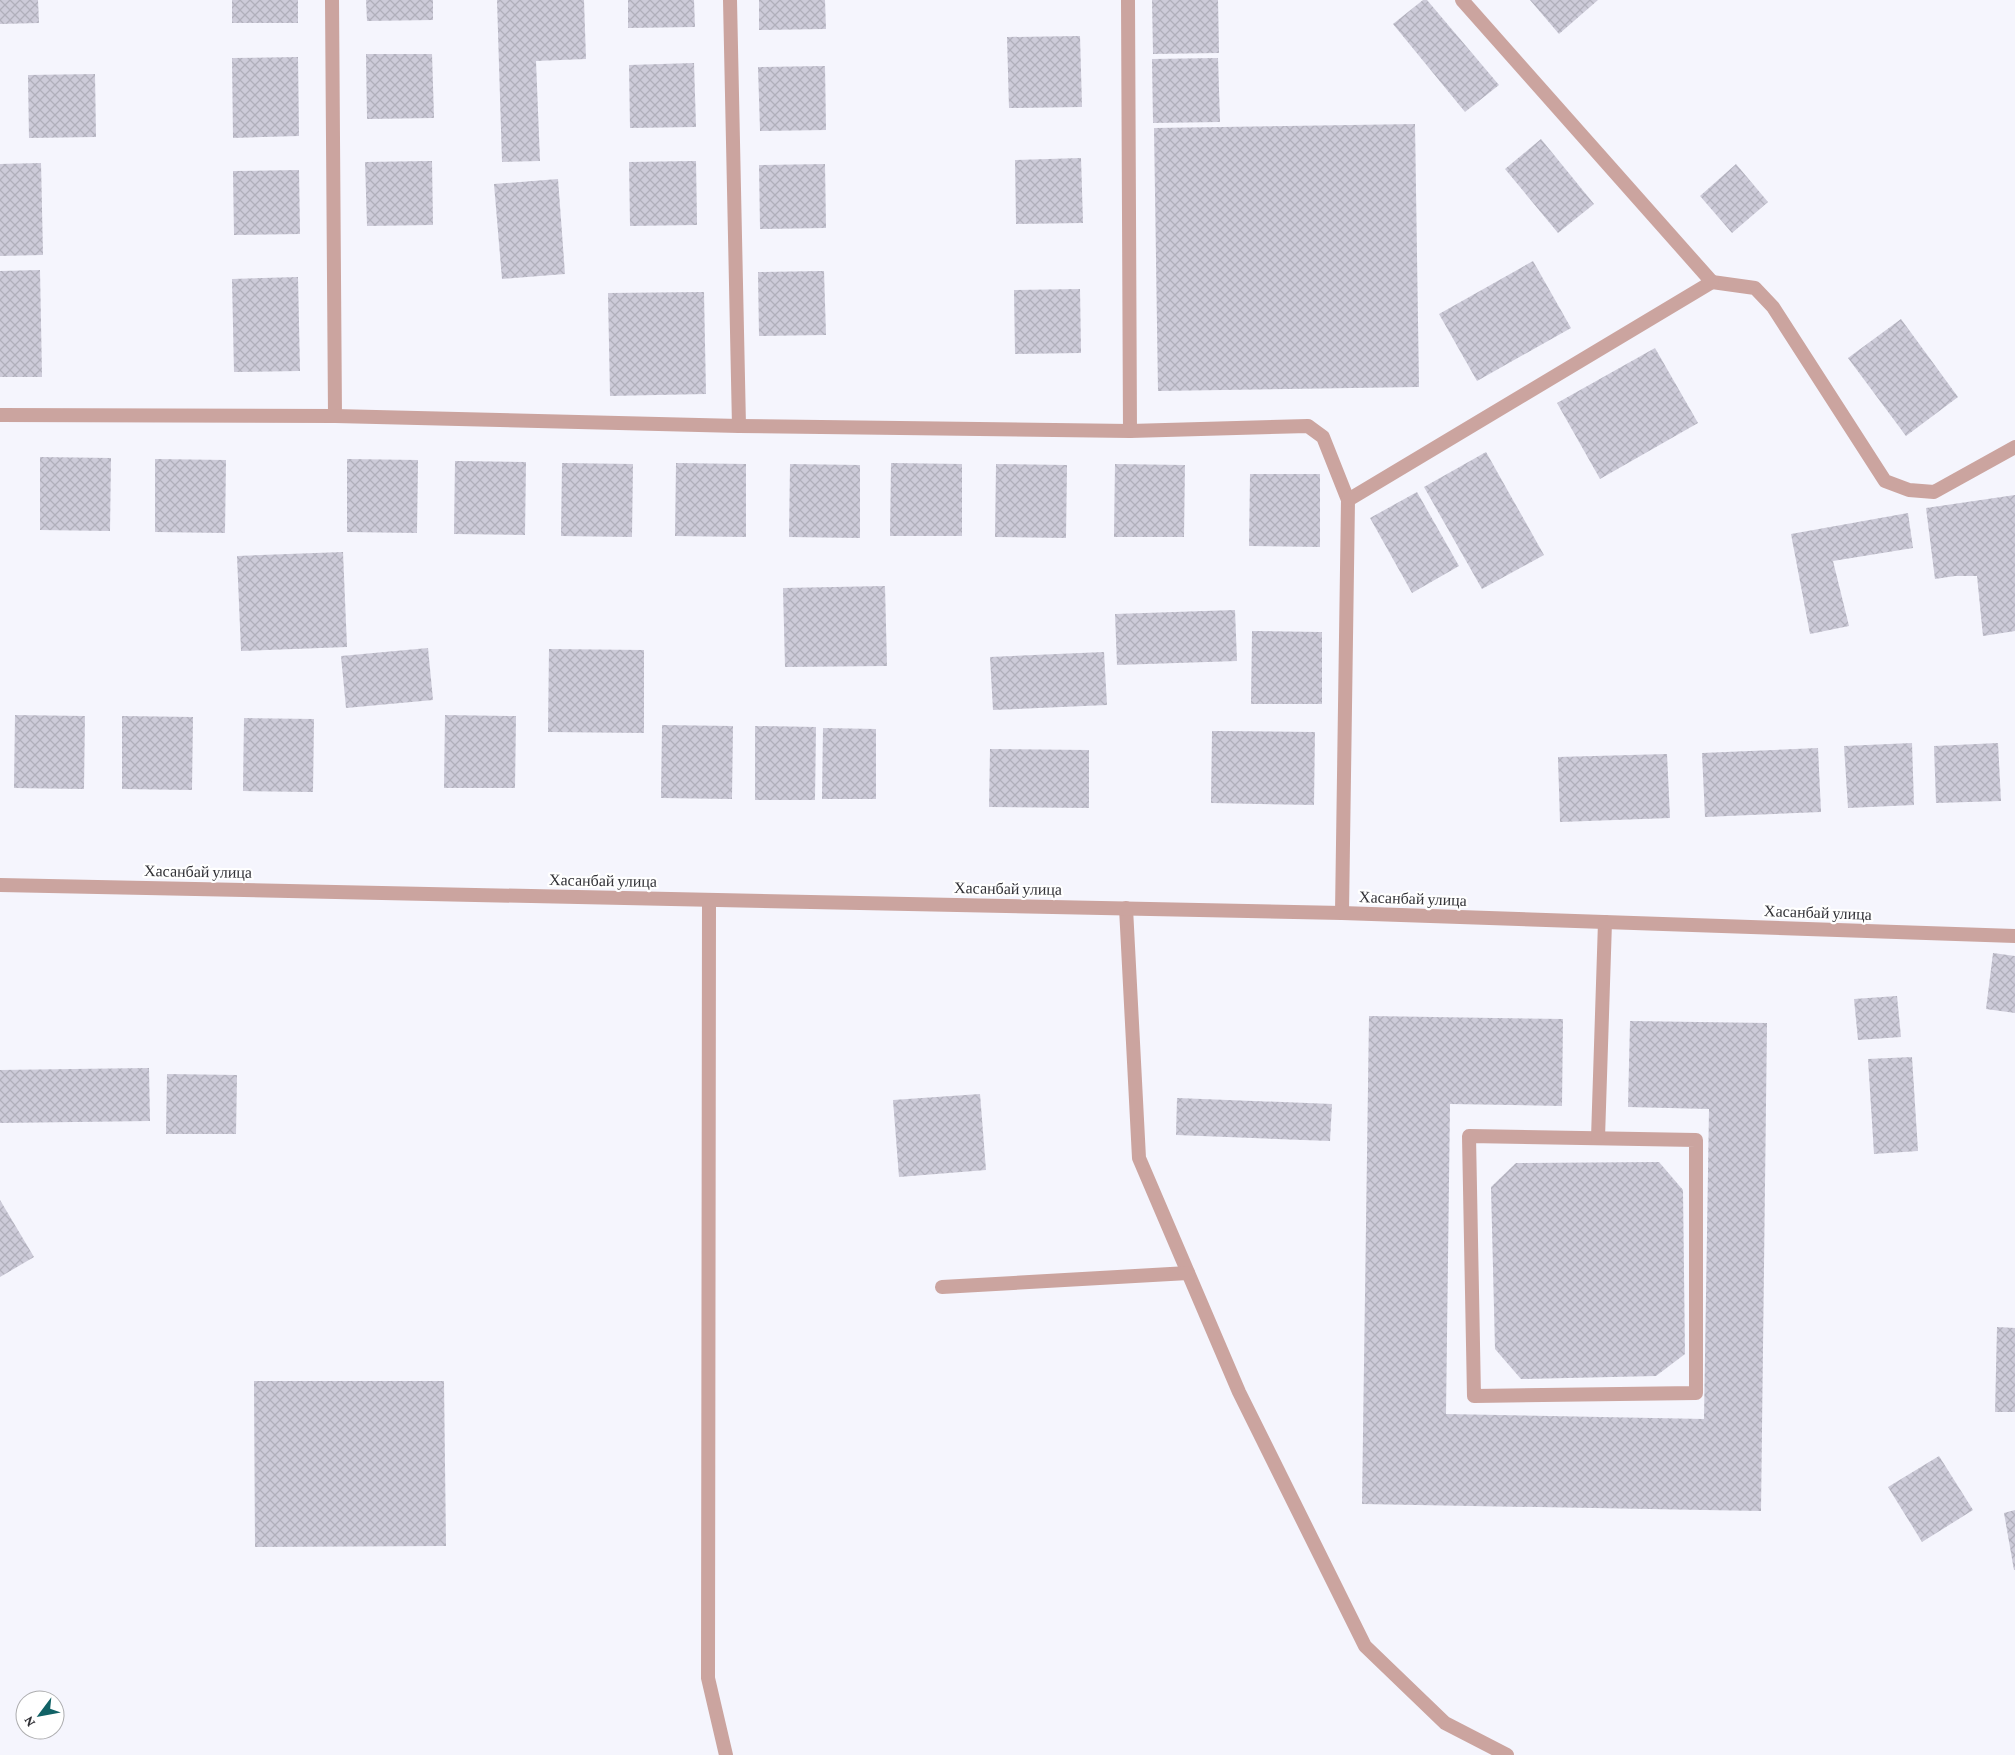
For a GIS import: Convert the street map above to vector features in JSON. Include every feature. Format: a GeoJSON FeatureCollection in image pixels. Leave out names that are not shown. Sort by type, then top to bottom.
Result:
{"type":"FeatureCollection","features":[{"type":"Feature","properties":{"kind":"street"},"geometry":{"type":"LineString","coordinates":[[332,0],[336,416]]}},
{"type":"Feature","properties":{"kind":"street"},"geometry":{"type":"LineString","coordinates":[[730,0],[739,426]]}},
{"type":"Feature","properties":{"kind":"street"},"geometry":{"type":"LineString","coordinates":[[1128,0],[1130,431]]}},
{"type":"Feature","properties":{"kind":"street"},"geometry":{"type":"LineString","coordinates":[[1462,0],[1712,282]]}},
{"type":"Feature","properties":{"kind":"street"},"geometry":{"type":"LineString","coordinates":[[1348,500],[1712,282],[1755,288],[1773,307],[1885,481],[1909,490],[1934,492],[2015,447]]}},
{"type":"Feature","properties":{"kind":"street"},"geometry":{"type":"LineString","coordinates":[[0,415],[336,416],[739,426],[1130,431],[1308,426],[1323,438],[1348,500],[1342,913]]}},
{"type":"Feature","properties":{"kind":"street","name":"Хасанбай улица"},"geometry":{"type":"LineString","coordinates":[[0,885],[1342,913],[2015,936]]}},
{"type":"Feature","properties":{"kind":"street"},"geometry":{"type":"LineString","coordinates":[[709,900],[708,1678],[726,1755]]}},
{"type":"Feature","properties":{"kind":"street"},"geometry":{"type":"LineString","coordinates":[[1126,908],[1139,1158],[1239,1392],[1365,1646],[1445,1723],[1507,1755]]}},
{"type":"Feature","properties":{"kind":"street"},"geometry":{"type":"LineString","coordinates":[[1598,1138],[1605,922]]}},
{"type":"Feature","properties":{"kind":"street"},"geometry":{"type":"LineString","coordinates":[[1469,1136],[1598,1138],[1696,1140],[1696,1394],[1474,1396],[1469,1136]]}},
{"type":"Feature","properties":{"kind":"street"},"geometry":{"type":"LineString","coordinates":[[942,1287],[1188,1273]]}},
{"type":"Feature","properties":{"kind":"building"},"geometry":{"type":"Polygon","coordinates":[[[0,0],[38,0],[39,23],[0,24],[0,0]]]}},
{"type":"Feature","properties":{"kind":"building"},"geometry":{"type":"Polygon","coordinates":[[[232,0],[298,0],[298,23],[232,23],[232,0]]]}},
{"type":"Feature","properties":{"kind":"building"},"geometry":{"type":"Polygon","coordinates":[[[366,0],[433,0],[433,20],[367,21],[366,0]]]}},
{"type":"Feature","properties":{"kind":"building"},"geometry":{"type":"Polygon","coordinates":[[[497,0],[584,0],[586,59],[536,61],[540,161],[502,162],[497,0]]]}},
{"type":"Feature","properties":{"kind":"building"},"geometry":{"type":"Polygon","coordinates":[[[628,0],[694,0],[695,27],[628,28],[628,0]]]}},
{"type":"Feature","properties":{"kind":"building"},"geometry":{"type":"Polygon","coordinates":[[[759,0],[825,0],[826,29],[759,30],[759,0]]]}},
{"type":"Feature","properties":{"kind":"building"},"geometry":{"type":"Polygon","coordinates":[[[1152,0],[1218,0],[1219,53],[1153,54],[1152,0]]]}},
{"type":"Feature","properties":{"kind":"building"},"geometry":{"type":"Polygon","coordinates":[[[1423,0],[1427,0],[1499,85],[1465,112],[1393,24],[1423,0]]]}},
{"type":"Feature","properties":{"kind":"building"},"geometry":{"type":"Polygon","coordinates":[[[1530,0],[1598,0],[1559,34],[1530,0]]]}},
{"type":"Feature","properties":{"kind":"building"},"geometry":{"type":"Polygon","coordinates":[[[1080,36],[1082,107],[1009,108],[1007,37],[1080,36]]]}},
{"type":"Feature","properties":{"kind":"building"},"geometry":{"type":"Polygon","coordinates":[[[366,54],[432,54],[434,118],[367,119],[366,54]]]}},
{"type":"Feature","properties":{"kind":"building"},"geometry":{"type":"Polygon","coordinates":[[[298,57],[299,136],[233,138],[232,58],[298,57]]]}},
{"type":"Feature","properties":{"kind":"building"},"geometry":{"type":"Polygon","coordinates":[[[1218,58],[1220,122],[1153,123],[1152,59],[1218,58]]]}},
{"type":"Feature","properties":{"kind":"building"},"geometry":{"type":"Polygon","coordinates":[[[694,63],[696,127],[630,128],[629,65],[694,63]]]}},
{"type":"Feature","properties":{"kind":"building"},"geometry":{"type":"Polygon","coordinates":[[[825,66],[826,130],[760,131],[758,67],[825,66]]]}},
{"type":"Feature","properties":{"kind":"building"},"geometry":{"type":"Polygon","coordinates":[[[95,74],[96,137],[29,138],[28,75],[95,74]]]}},
{"type":"Feature","properties":{"kind":"building"},"geometry":{"type":"Polygon","coordinates":[[[1415,124],[1419,387],[1158,391],[1154,128],[1415,124]]]}},
{"type":"Feature","properties":{"kind":"building"},"geometry":{"type":"Polygon","coordinates":[[[1541,139],[1594,204],[1558,233],[1505,169],[1541,139]]]}},
{"type":"Feature","properties":{"kind":"building"},"geometry":{"type":"Polygon","coordinates":[[[1081,158],[1083,223],[1016,224],[1015,160],[1081,158]]]}},
{"type":"Feature","properties":{"kind":"building"},"geometry":{"type":"Polygon","coordinates":[[[432,161],[433,225],[367,226],[365,162],[432,161]]]}},
{"type":"Feature","properties":{"kind":"building"},"geometry":{"type":"Polygon","coordinates":[[[696,161],[697,225],[630,226],[629,162],[696,161]]]}},
{"type":"Feature","properties":{"kind":"building"},"geometry":{"type":"Polygon","coordinates":[[[41,163],[43,255],[0,256],[0,164],[41,163]]]}},
{"type":"Feature","properties":{"kind":"building"},"geometry":{"type":"Polygon","coordinates":[[[825,164],[826,228],[760,229],[759,165],[825,164]]]}},
{"type":"Feature","properties":{"kind":"building"},"geometry":{"type":"Polygon","coordinates":[[[1736,164],[1768,202],[1732,233],[1700,196],[1736,164]]]}},
{"type":"Feature","properties":{"kind":"building"},"geometry":{"type":"Polygon","coordinates":[[[299,170],[300,234],[234,235],[233,171],[299,170]]]}},
{"type":"Feature","properties":{"kind":"building"},"geometry":{"type":"Polygon","coordinates":[[[558,179],[565,274],[502,279],[494,184],[558,179]]]}},
{"type":"Feature","properties":{"kind":"building"},"geometry":{"type":"Polygon","coordinates":[[[1533,261],[1571,328],[1477,381],[1439,314],[1533,261]]]}},
{"type":"Feature","properties":{"kind":"building"},"geometry":{"type":"Polygon","coordinates":[[[40,270],[42,377],[0,377],[0,271],[40,270]]]}},
{"type":"Feature","properties":{"kind":"building"},"geometry":{"type":"Polygon","coordinates":[[[824,271],[826,335],[759,336],[758,272],[824,271]]]}},
{"type":"Feature","properties":{"kind":"building"},"geometry":{"type":"Polygon","coordinates":[[[298,277],[300,371],[234,372],[232,279],[298,277]]]}},
{"type":"Feature","properties":{"kind":"building"},"geometry":{"type":"Polygon","coordinates":[[[1080,289],[1081,353],[1015,354],[1014,290],[1080,289]]]}},
{"type":"Feature","properties":{"kind":"building"},"geometry":{"type":"Polygon","coordinates":[[[704,292],[706,394],[610,396],[608,293],[704,292]]]}},
{"type":"Feature","properties":{"kind":"building"},"geometry":{"type":"Polygon","coordinates":[[[1901,319],[1958,397],[1906,436],[1848,358],[1901,319]]]}},
{"type":"Feature","properties":{"kind":"building"},"geometry":{"type":"Polygon","coordinates":[[[1655,348],[1698,423],[1600,479],[1557,403],[1655,348]]]}},
{"type":"Feature","properties":{"kind":"building"},"geometry":{"type":"Polygon","coordinates":[[[1486,452],[1544,555],[1482,589],[1424,487],[1486,452]]]}},
{"type":"Feature","properties":{"kind":"building"},"geometry":{"type":"Polygon","coordinates":[[[40,457],[111,458],[110,531],[40,530],[40,457]]]}},
{"type":"Feature","properties":{"kind":"building"},"geometry":{"type":"Polygon","coordinates":[[[155,459],[226,460],[225,533],[155,532],[155,459]]]}},
{"type":"Feature","properties":{"kind":"building"},"geometry":{"type":"Polygon","coordinates":[[[347,459],[418,460],[417,533],[347,532],[347,459]]]}},
{"type":"Feature","properties":{"kind":"building"},"geometry":{"type":"Polygon","coordinates":[[[455,461],[526,462],[525,535],[454,534],[455,461]]]}},
{"type":"Feature","properties":{"kind":"building"},"geometry":{"type":"Polygon","coordinates":[[[562,463],[633,464],[632,537],[561,536],[562,463]]]}},
{"type":"Feature","properties":{"kind":"building"},"geometry":{"type":"Polygon","coordinates":[[[676,463],[746,464],[746,537],[675,536],[676,463]]]}},
{"type":"Feature","properties":{"kind":"building"},"geometry":{"type":"Polygon","coordinates":[[[891,463],[962,464],[962,536],[890,536],[891,463]]]}},
{"type":"Feature","properties":{"kind":"building"},"geometry":{"type":"Polygon","coordinates":[[[790,464],[860,465],[860,538],[789,537],[790,464]]]}},
{"type":"Feature","properties":{"kind":"building"},"geometry":{"type":"Polygon","coordinates":[[[996,464],[1067,465],[1066,538],[995,537],[996,464]]]}},
{"type":"Feature","properties":{"kind":"building"},"geometry":{"type":"Polygon","coordinates":[[[1115,464],[1185,465],[1184,537],[1114,537],[1115,464]]]}},
{"type":"Feature","properties":{"kind":"building"},"geometry":{"type":"Polygon","coordinates":[[[1250,474],[1320,474],[1320,547],[1249,546],[1250,474]]]}},
{"type":"Feature","properties":{"kind":"building"},"geometry":{"type":"Polygon","coordinates":[[[1417,492],[1459,566],[1412,593],[1370,518],[1417,492]]]}},
{"type":"Feature","properties":{"kind":"building"},"geometry":{"type":"Polygon","coordinates":[[[2015,495],[2015,631],[1983,636],[1977,576],[1955,576],[1935,579],[1926,508],[2015,495]]]}},
{"type":"Feature","properties":{"kind":"building"},"geometry":{"type":"Polygon","coordinates":[[[1908,513],[1913,548],[1833,561],[1849,626],[1810,634],[1791,534],[1908,513]]]}},
{"type":"Feature","properties":{"kind":"building"},"geometry":{"type":"Polygon","coordinates":[[[343,552],[347,647],[241,651],[237,556],[343,552]]]}},
{"type":"Feature","properties":{"kind":"building"},"geometry":{"type":"Polygon","coordinates":[[[885,586],[887,666],[785,667],[783,588],[885,586]]]}},
{"type":"Feature","properties":{"kind":"building"},"geometry":{"type":"Polygon","coordinates":[[[1235,610],[1237,661],[1117,665],[1115,614],[1235,610]]]}},
{"type":"Feature","properties":{"kind":"building"},"geometry":{"type":"Polygon","coordinates":[[[1252,631],[1322,632],[1322,704],[1251,704],[1252,631]]]}},
{"type":"Feature","properties":{"kind":"building"},"geometry":{"type":"Polygon","coordinates":[[[428,648],[433,700],[346,708],[341,656],[428,648]]]}},
{"type":"Feature","properties":{"kind":"building"},"geometry":{"type":"Polygon","coordinates":[[[549,649],[644,650],[644,733],[548,732],[549,649]]]}},
{"type":"Feature","properties":{"kind":"building"},"geometry":{"type":"Polygon","coordinates":[[[1104,652],[1107,705],[993,710],[990,657],[1104,652]]]}},
{"type":"Feature","properties":{"kind":"building"},"geometry":{"type":"Polygon","coordinates":[[[15,715],[85,716],[84,789],[14,788],[15,715]]]}},
{"type":"Feature","properties":{"kind":"building"},"geometry":{"type":"Polygon","coordinates":[[[445,715],[516,716],[515,788],[444,788],[445,715]]]}},
{"type":"Feature","properties":{"kind":"building"},"geometry":{"type":"Polygon","coordinates":[[[122,716],[193,717],[192,790],[122,789],[122,716]]]}},
{"type":"Feature","properties":{"kind":"building"},"geometry":{"type":"Polygon","coordinates":[[[244,718],[314,719],[313,792],[243,791],[244,718]]]}},
{"type":"Feature","properties":{"kind":"building"},"geometry":{"type":"Polygon","coordinates":[[[662,725],[733,726],[732,799],[661,798],[662,725]]]}},
{"type":"Feature","properties":{"kind":"building"},"geometry":{"type":"Polygon","coordinates":[[[755,726],[816,727],[815,800],[755,800],[755,726]]]}},
{"type":"Feature","properties":{"kind":"building"},"geometry":{"type":"Polygon","coordinates":[[[823,728],[876,729],[876,799],[822,799],[823,728]]]}},
{"type":"Feature","properties":{"kind":"building"},"geometry":{"type":"Polygon","coordinates":[[[1212,731],[1315,732],[1314,805],[1211,803],[1212,731]]]}},
{"type":"Feature","properties":{"kind":"building"},"geometry":{"type":"Polygon","coordinates":[[[1912,743],[1914,805],[1848,808],[1844,746],[1912,743]]]}},
{"type":"Feature","properties":{"kind":"building"},"geometry":{"type":"Polygon","coordinates":[[[1998,743],[2001,801],[1936,803],[1934,746],[1998,743]]]}},
{"type":"Feature","properties":{"kind":"building"},"geometry":{"type":"Polygon","coordinates":[[[1818,748],[1821,812],[1705,817],[1702,753],[1818,748]]]}},
{"type":"Feature","properties":{"kind":"building"},"geometry":{"type":"Polygon","coordinates":[[[990,749],[1089,750],[1089,808],[989,807],[990,749]]]}},
{"type":"Feature","properties":{"kind":"building"},"geometry":{"type":"Polygon","coordinates":[[[1667,754],[1670,818],[1560,822],[1558,757],[1667,754]]]}},
{"type":"Feature","properties":{"kind":"building"},"geometry":{"type":"Polygon","coordinates":[[[1993,953],[2015,956],[2015,1013],[1986,1009],[1993,953]]]}},
{"type":"Feature","properties":{"kind":"building"},"geometry":{"type":"Polygon","coordinates":[[[1897,996],[1901,1037],[1858,1040],[1854,999],[1897,996]]]}},
{"type":"Feature","properties":{"kind":"building"},"geometry":{"type":"Polygon","coordinates":[[[1369,1016],[1563,1019],[1562,1106],[1450,1104],[1446,1414],[1704,1419],[1709,1109],[1628,1107],[1630,1021],[1767,1023],[1761,1511],[1362,1504],[1369,1016]]]}},
{"type":"Feature","properties":{"kind":"building"},"geometry":{"type":"Polygon","coordinates":[[[1912,1057],[1918,1151],[1874,1154],[1868,1059],[1912,1057]]]}},
{"type":"Feature","properties":{"kind":"building"},"geometry":{"type":"Polygon","coordinates":[[[149,1068],[150,1121],[0,1123],[0,1070],[149,1068]]]}},
{"type":"Feature","properties":{"kind":"building"},"geometry":{"type":"Polygon","coordinates":[[[167,1074],[237,1075],[236,1134],[166,1134],[167,1074]]]}},
{"type":"Feature","properties":{"kind":"building"},"geometry":{"type":"Polygon","coordinates":[[[980,1094],[986,1170],[899,1177],[893,1100],[980,1094]]]}},
{"type":"Feature","properties":{"kind":"building"},"geometry":{"type":"Polygon","coordinates":[[[1177,1098],[1332,1104],[1330,1141],[1176,1135],[1177,1098]]]}},
{"type":"Feature","properties":{"kind":"building"},"geometry":{"type":"Polygon","coordinates":[[[1659,1162],[1683,1190],[1685,1354],[1656,1376],[1521,1379],[1495,1349],[1491,1187],[1516,1163],[1659,1162]]]}},
{"type":"Feature","properties":{"kind":"building"},"geometry":{"type":"Polygon","coordinates":[[[0,1200],[34,1257],[0,1277],[0,1200]]]}},
{"type":"Feature","properties":{"kind":"building"},"geometry":{"type":"Polygon","coordinates":[[[1997,1327],[2015,1328],[2015,1412],[1995,1412],[1997,1327]]]}},
{"type":"Feature","properties":{"kind":"building"},"geometry":{"type":"Polygon","coordinates":[[[254,1381],[444,1381],[446,1546],[255,1547],[254,1381]]]}},
{"type":"Feature","properties":{"kind":"building"},"geometry":{"type":"Polygon","coordinates":[[[1939,1456],[1973,1510],[1922,1542],[1888,1487],[1939,1456]]]}},
{"type":"Feature","properties":{"kind":"building"},"geometry":{"type":"Polygon","coordinates":[[[2015,1510],[2015,1570],[2014,1570],[2004,1513],[2015,1510]]]}}]}
